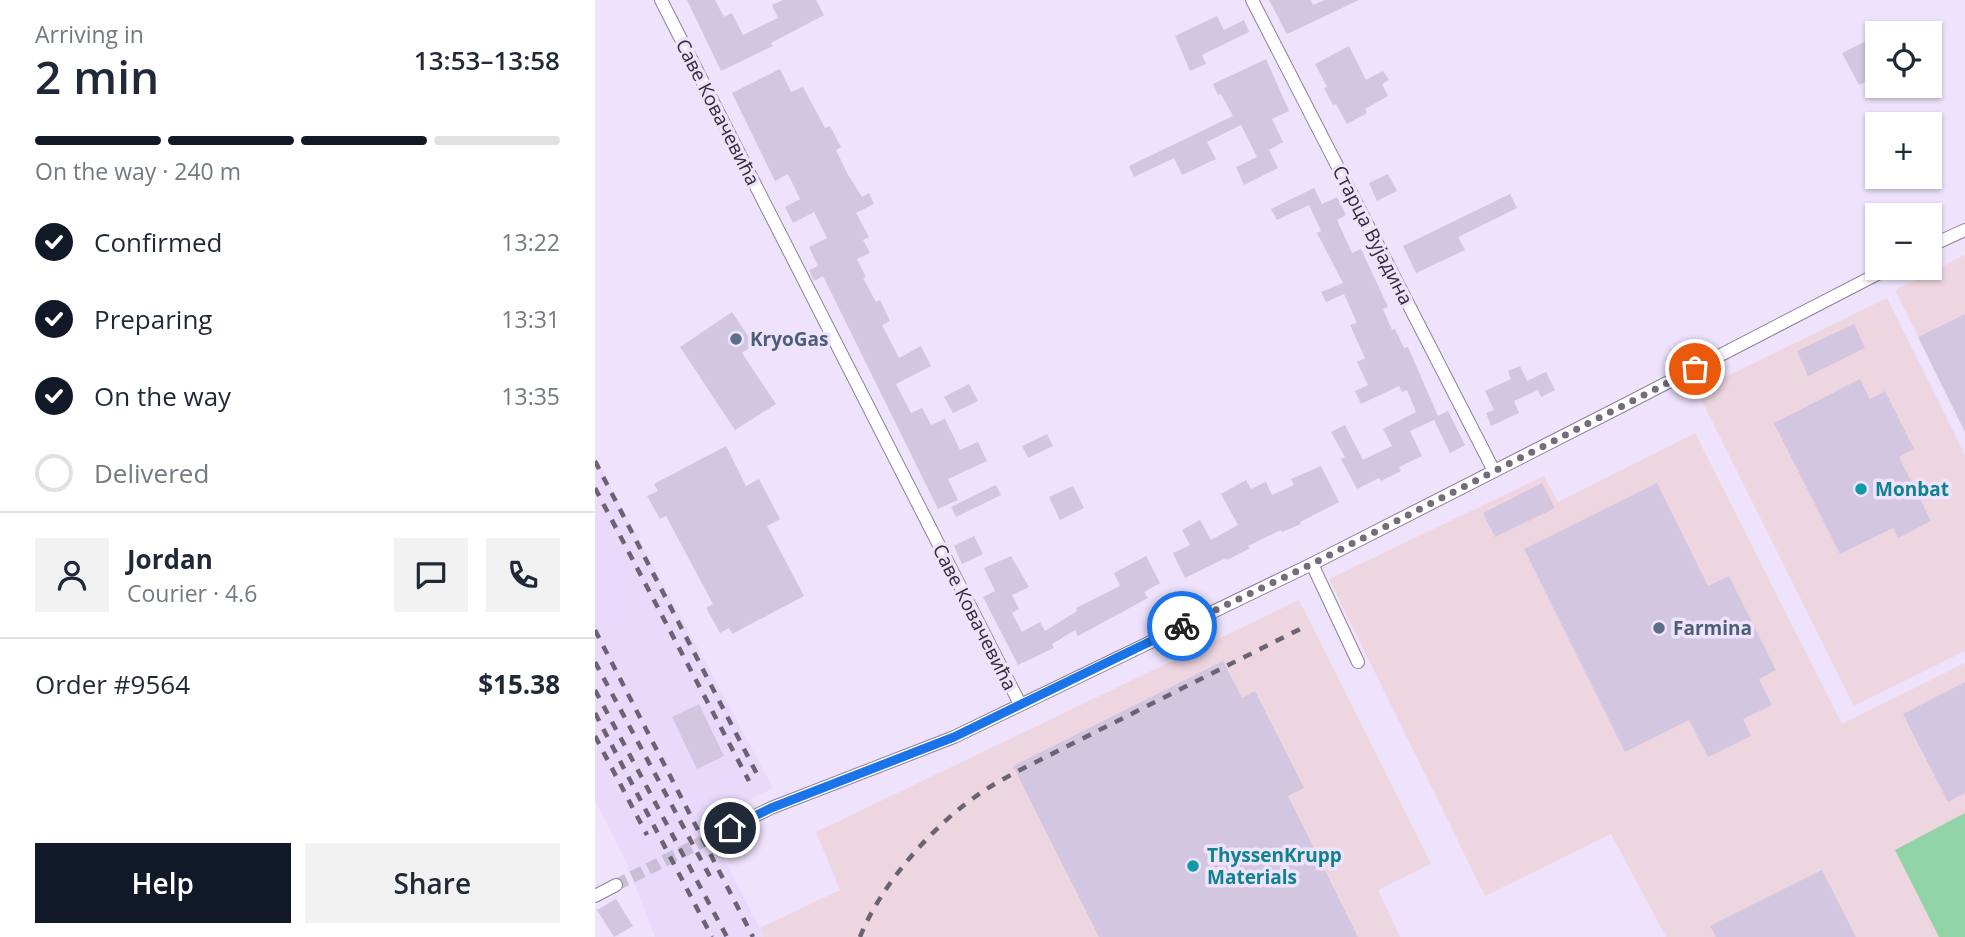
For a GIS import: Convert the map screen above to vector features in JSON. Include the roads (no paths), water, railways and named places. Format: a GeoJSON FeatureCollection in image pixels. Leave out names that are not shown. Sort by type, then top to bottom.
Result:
{"type":"FeatureCollection","features":[{"type":"Feature","properties":{"kind":"street","name":"Саве Ковачевића"},"geometry":{"type":"LineString","coordinates":[[661,0],[1020,704],[1312,564],[1866,280]]}},
{"type":"Feature","properties":{"kind":"street","name":"Старца Вујадина"},"geometry":{"type":"LineString","coordinates":[[1252,0],[1494,471]]}},
{"type":"Feature","properties":{"kind":"street"},"geometry":{"type":"LineString","coordinates":[[1942,241],[1965,230]]}},
{"type":"Feature","properties":{"kind":"street"},"geometry":{"type":"LineString","coordinates":[[1312,564],[1358,662]]}},
{"type":"Feature","properties":{"kind":"street"},"geometry":{"type":"LineString","coordinates":[[730,828],[783,804],[954,737],[1020,704]]}},
{"type":"Feature","properties":{"kind":"street"},"geometry":{"type":"LineString","coordinates":[[595,897],[616,885]]}},
{"type":"Feature","properties":{"kind":"tunnel"},"geometry":{"type":"LineString","coordinates":[[616,885],[730,828]]}},
{"type":"Feature","properties":{"kind":"railway"},"geometry":{"type":"LineString","coordinates":[[595,461],[758,776]]}},
{"type":"Feature","properties":{"kind":"railway"},"geometry":{"type":"LineString","coordinates":[[595,488],[749,781]]}},
{"type":"Feature","properties":{"kind":"railway"},"geometry":{"type":"LineString","coordinates":[[860,937],[881,896],[895,876],[928,838],[982,792],[1020,770],[1304,627]]}},
{"type":"Feature","properties":{"kind":"railway"},"geometry":{"type":"LineString","coordinates":[[595,630],[753,937]]}},
{"type":"Feature","properties":{"kind":"railway"},"geometry":{"type":"LineString","coordinates":[[595,662],[714,884]]}},
{"type":"Feature","properties":{"kind":"railway"},"geometry":{"type":"LineString","coordinates":[[595,690],[727,937]]}},
{"type":"Feature","properties":{"kind":"railway"},"geometry":{"type":"LineString","coordinates":[[595,713],[712,937]]}},
{"type":"Feature","properties":{"kind":"railway"},"geometry":{"type":"LineString","coordinates":[[595,736],[647,835]]}},
{"type":"Feature","properties":{"kind":"place","name":"KryoGas"},"geometry":{"type":"Point","coordinates":[736,339]}},
{"type":"Feature","properties":{"kind":"place","name":"Monbat"},"geometry":{"type":"Point","coordinates":[1861,489]}},
{"type":"Feature","properties":{"kind":"place","name":"Farmina"},"geometry":{"type":"Point","coordinates":[1659,628]}},
{"type":"Feature","properties":{"kind":"place","name":"ThyssenKrupp Materials"},"geometry":{"type":"Point","coordinates":[1193,866]}}]}
